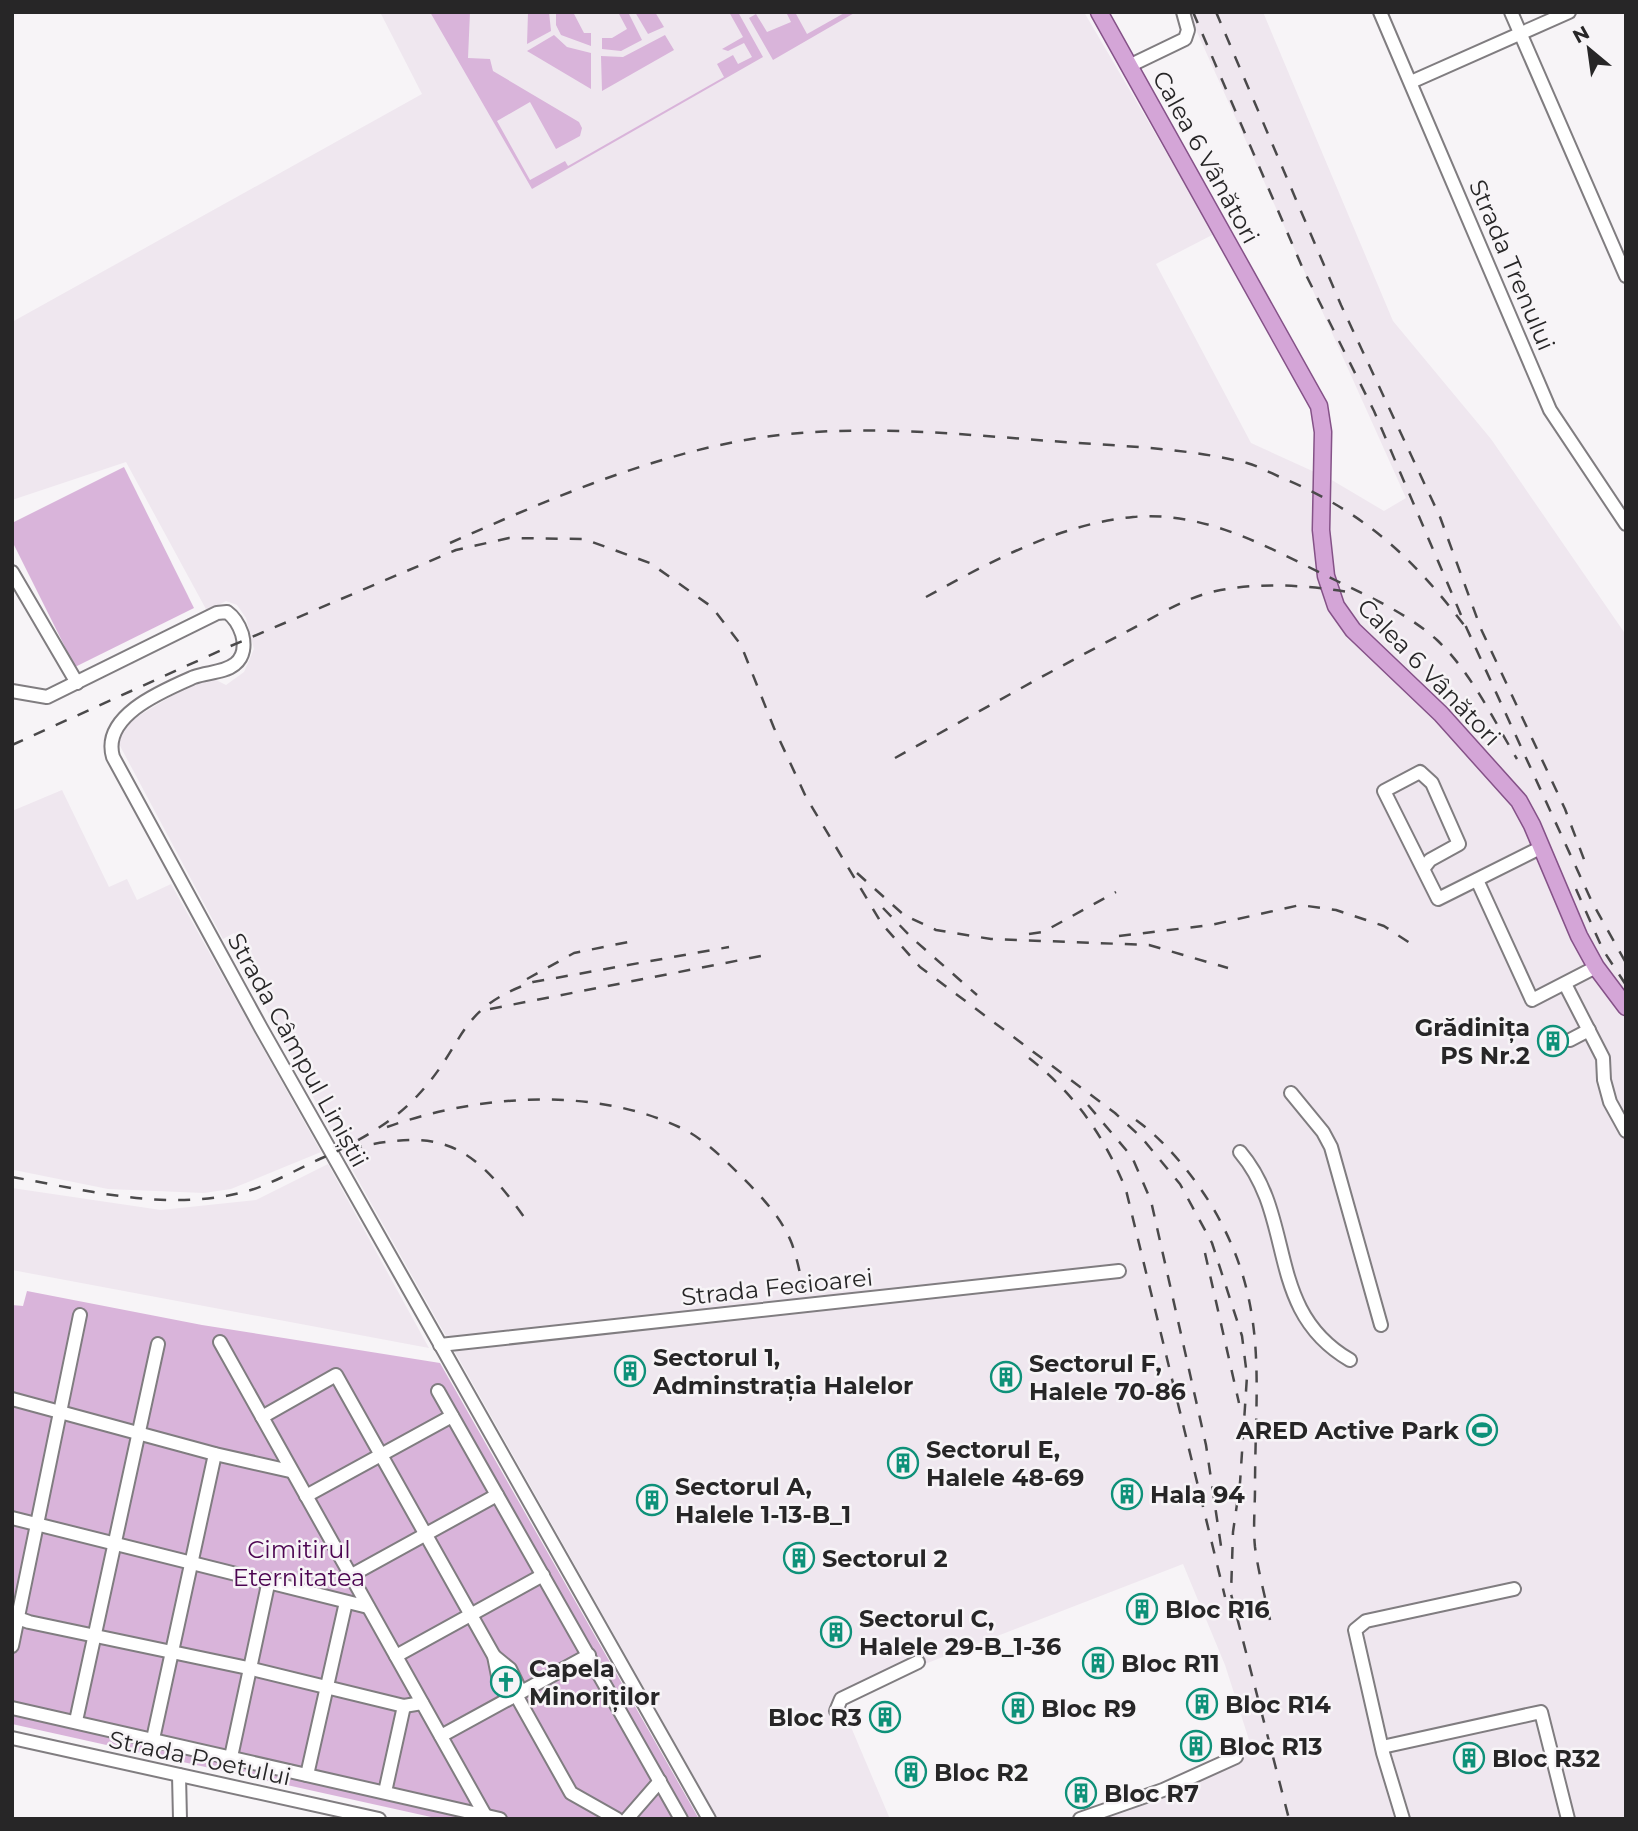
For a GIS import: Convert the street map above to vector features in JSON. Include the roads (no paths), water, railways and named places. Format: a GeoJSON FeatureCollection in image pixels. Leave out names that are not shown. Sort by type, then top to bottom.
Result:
{"type":"FeatureCollection","features":[{"type":"Feature","properties":{"kind":"main road","name":"Calea 6 Vânători"},"geometry":{"type":"LineString","coordinates":[[1099,12],[1319,406],[1323,432],[1321,530],[1326,576],[1336,606],[1353,630],[1441,714],[1519,802],[1542,847],[1579,936],[1596,967],[1626,1007]]}},
{"type":"Feature","properties":{"kind":"street"},"geometry":{"type":"LineString","coordinates":[[1129,66],[1185,39],[1188,30],[1183,12]]}},
{"type":"Feature","properties":{"kind":"street","name":"Strada Trenului"},"geometry":{"type":"LineString","coordinates":[[1380,12],[1550,410],[1626,524]]}},
{"type":"Feature","properties":{"kind":"street"},"geometry":{"type":"LineString","coordinates":[[1511,12],[1626,276]]}},
{"type":"Feature","properties":{"kind":"street"},"geometry":{"type":"LineString","coordinates":[[1411,82],[1569,12]]}},
{"type":"Feature","properties":{"kind":"street"},"geometry":{"type":"LineString","coordinates":[[12,572],[77,684],[47,697],[12,691]]}},
{"type":"Feature","properties":{"kind":"street","name":"Strada Câmpul Liniștii"},"geometry":{"type":"LineString","coordinates":[[77,684],[217,613],[227,612],[237,622],[244,649],[239,661],[227,669],[194,677],[126,715],[113,731],[110,741],[113,757],[440,1345],[709,1819]]}},
{"type":"Feature","properties":{"kind":"street"},"geometry":{"type":"LineString","coordinates":[[1423,869],[1437,855],[1460,844],[1432,783],[1420,772],[1384,791],[1423,869],[1438,899],[1542,847]]}},
{"type":"Feature","properties":{"kind":"street"},"geometry":{"type":"LineString","coordinates":[[1477,880],[1532,1000],[1596,967]]}},
{"type":"Feature","properties":{"kind":"street"},"geometry":{"type":"LineString","coordinates":[[1565,984],[1603,1058],[1604,1080],[1610,1102],[1626,1131]]}},
{"type":"Feature","properties":{"kind":"street"},"geometry":{"type":"LineString","coordinates":[[1570,1040],[1589,1030]]}},
{"type":"Feature","properties":{"kind":"street"},"geometry":{"type":"LineString","coordinates":[[1291,1093],[1323,1132],[1331,1147],[1381,1325]]}},
{"type":"Feature","properties":{"kind":"street"},"geometry":{"type":"LineString","coordinates":[[1240,1152],[1262,1184],[1291,1289],[1304,1320],[1326,1344],[1350,1360]]}},
{"type":"Feature","properties":{"kind":"street","name":"Strada Fecioarei"},"geometry":{"type":"LineString","coordinates":[[440,1345],[1119,1271]]}},
{"type":"Feature","properties":{"kind":"street"},"geometry":{"type":"LineString","coordinates":[[12,1646],[15,1616],[39,1525],[80,1315]]}},
{"type":"Feature","properties":{"kind":"street"},"geometry":{"type":"LineString","coordinates":[[220,1342],[485,1815]]}},
{"type":"Feature","properties":{"kind":"street"},"geometry":{"type":"LineString","coordinates":[[76,1721],[158,1344]]}},
{"type":"Feature","properties":{"kind":"street"},"geometry":{"type":"LineString","coordinates":[[262,1417],[336,1375],[494,1656],[510,1669],[516,1695],[571,1793],[617,1819]]}},
{"type":"Feature","properties":{"kind":"street"},"geometry":{"type":"LineString","coordinates":[[438,1391],[681,1819]]}},
{"type":"Feature","properties":{"kind":"street"},"geometry":{"type":"LineString","coordinates":[[12,1399],[215,1454],[290,1471]]}},
{"type":"Feature","properties":{"kind":"street"},"geometry":{"type":"LineString","coordinates":[[306,1496],[452,1416]]}},
{"type":"Feature","properties":{"kind":"street"},"geometry":{"type":"LineString","coordinates":[[153,1739],[215,1454]]}},
{"type":"Feature","properties":{"kind":"street"},"geometry":{"type":"LineString","coordinates":[[350,1576],[497,1495]]}},
{"type":"Feature","properties":{"kind":"street"},"geometry":{"type":"LineString","coordinates":[[12,1518],[190,1560],[368,1607]]}},
{"type":"Feature","properties":{"kind":"street"},"geometry":{"type":"LineString","coordinates":[[396,1656],[543,1575]]}},
{"type":"Feature","properties":{"kind":"street"},"geometry":{"type":"LineString","coordinates":[[231,1757],[269,1580]]}},
{"type":"Feature","properties":{"kind":"street"},"geometry":{"type":"LineString","coordinates":[[1403,1819],[1355,1641],[1357,1626],[1366,1621],[1514,1589]]}},
{"type":"Feature","properties":{"kind":"street"},"geometry":{"type":"LineString","coordinates":[[307,1774],[346,1602]]}},
{"type":"Feature","properties":{"kind":"street"},"geometry":{"type":"LineString","coordinates":[[15,1616],[29,1622],[248,1668],[404,1706],[422,1703]]}},
{"type":"Feature","properties":{"kind":"street"},"geometry":{"type":"LineString","coordinates":[[441,1736],[589,1655]]}},
{"type":"Feature","properties":{"kind":"street"},"geometry":{"type":"LineString","coordinates":[[836,1711],[841,1699],[918,1662]]}},
{"type":"Feature","properties":{"kind":"street"},"geometry":{"type":"LineString","coordinates":[[385,1792],[404,1706]]}},
{"type":"Feature","properties":{"kind":"street"},"geometry":{"type":"LineString","coordinates":[[12,1708],[500,1819]]}},
{"type":"Feature","properties":{"kind":"street"},"geometry":{"type":"LineString","coordinates":[[1382,1747],[1541,1712],[1568,1819]]}},
{"type":"Feature","properties":{"kind":"street","name":"Strada Poetului"},"geometry":{"type":"LineString","coordinates":[[12,1738],[179,1775],[323,1813],[379,1819]]}},
{"type":"Feature","properties":{"kind":"street"},"geometry":{"type":"LineString","coordinates":[[1080,1819],[1163,1790],[1236,1758]]}},
{"type":"Feature","properties":{"kind":"street"},"geometry":{"type":"LineString","coordinates":[[179,1775],[180,1819]]}},
{"type":"Feature","properties":{"kind":"street"},"geometry":{"type":"LineString","coordinates":[[627,1819],[660,1781]]}},
{"type":"Feature","properties":{"kind":"railway"},"geometry":{"type":"LineString","coordinates":[[1193,12],[1303,269],[1374,411],[1467,629],[1592,902],[1626,963]]}},
{"type":"Feature","properties":{"kind":"railway"},"geometry":{"type":"LineString","coordinates":[[1216,12],[1341,305],[1440,517],[1481,629],[1565,809],[1588,870]]}},
{"type":"Feature","properties":{"kind":"railway"},"geometry":{"type":"LineString","coordinates":[[450,543],[570,492],[653,463],[737,441],[780,435],[847,431],[915,432],[1149,448],[1247,463],[1316,493],[1366,524],[1388,542],[1429,582],[1467,629]]}},
{"type":"Feature","properties":{"kind":"railway"},"geometry":{"type":"LineString","coordinates":[[926,597],[1000,558],[1052,536],[1105,521],[1160,516],[1213,526],[1264,545],[1402,614],[1426,631],[1449,653],[1471,681],[1517,759]]}},
{"type":"Feature","properties":{"kind":"railway"},"geometry":{"type":"LineString","coordinates":[[12,745],[226,648],[456,550],[509,538],[584,539],[650,563],[712,607],[741,645],[774,728],[806,797],[882,924],[920,967],[1115,1113],[1142,1138],[1180,1184],[1212,1243],[1242,1336],[1247,1376],[1240,1483],[1233,1532],[1231,1594],[1289,1819]]}},
{"type":"Feature","properties":{"kind":"railway"},"geometry":{"type":"LineString","coordinates":[[895,758],[1192,598],[1232,588],[1265,586],[1299,586],[1348,592]]}},
{"type":"Feature","properties":{"kind":"railway"},"geometry":{"type":"LineString","coordinates":[[857,873],[904,915],[936,930],[991,939],[1149,945],[1228,968]]}},
{"type":"Feature","properties":{"kind":"railway"},"geometry":{"type":"LineString","coordinates":[[1576,889],[1603,950],[1626,985]]}},
{"type":"Feature","properties":{"kind":"railway"},"geometry":{"type":"LineString","coordinates":[[1029,934],[1043,932],[1116,892]]}},
{"type":"Feature","properties":{"kind":"railway"},"geometry":{"type":"LineString","coordinates":[[1119,936],[1211,925],[1300,905],[1336,910],[1384,926],[1416,947]]}},
{"type":"Feature","properties":{"kind":"railway"},"geometry":{"type":"LineString","coordinates":[[883,908],[912,938],[977,995]]}},
{"type":"Feature","properties":{"kind":"railway"},"geometry":{"type":"LineString","coordinates":[[527,979],[574,953],[633,941]]}},
{"type":"Feature","properties":{"kind":"railway"},"geometry":{"type":"LineString","coordinates":[[12,1177],[102,1194],[164,1200],[194,1200],[254,1189],[348,1146],[398,1114],[435,1075],[476,1016],[508,992],[533,982],[729,947]]}},
{"type":"Feature","properties":{"kind":"railway"},"geometry":{"type":"LineString","coordinates":[[490,1009],[766,955]]}},
{"type":"Feature","properties":{"kind":"railway"},"geometry":{"type":"LineString","coordinates":[[1029,1058],[1061,1086],[1087,1118],[1108,1152],[1126,1190],[1225,1597]]}},
{"type":"Feature","properties":{"kind":"railway"},"geometry":{"type":"LineString","coordinates":[[387,1127],[458,1108],[534,1100],[609,1105],[645,1114],[679,1127],[696,1136],[720,1156],[777,1216],[792,1244],[805,1296]]}},
{"type":"Feature","properties":{"kind":"railway"},"geometry":{"type":"LineString","coordinates":[[1088,1105],[1132,1157],[1151,1201],[1206,1445],[1221,1546]]}},
{"type":"Feature","properties":{"kind":"railway"},"geometry":{"type":"LineString","coordinates":[[1136,1120],[1167,1148],[1203,1192],[1229,1239],[1242,1274],[1251,1308],[1257,1376],[1255,1547],[1270,1620]]}},
{"type":"Feature","properties":{"kind":"railway"},"geometry":{"type":"LineString","coordinates":[[350,1149],[383,1142],[411,1140],[434,1142],[455,1149],[474,1160],[491,1176],[529,1224]]}},
{"type":"Feature","properties":{"kind":"railway"},"geometry":{"type":"LineString","coordinates":[[1205,1253],[1239,1403]]}},
{"type":"Feature","properties":{"kind":"place","name":"Grădinița PS Nr.2"},"geometry":{"type":"Point","coordinates":[1553,1041]}},
{"type":"Feature","properties":{"kind":"place","name":"Sectorul 1, Adminstrația Halelor"},"geometry":{"type":"Point","coordinates":[630,1371]}},
{"type":"Feature","properties":{"kind":"place","name":"Sectorul F, Halele 70-86"},"geometry":{"type":"Point","coordinates":[1006,1377]}},
{"type":"Feature","properties":{"kind":"place","name":"ARED Active Park"},"geometry":{"type":"Point","coordinates":[1482,1430]}},
{"type":"Feature","properties":{"kind":"place","name":"Sectorul E, Halele 48-69"},"geometry":{"type":"Point","coordinates":[903,1463]}},
{"type":"Feature","properties":{"kind":"place","name":"Hala 94"},"geometry":{"type":"Point","coordinates":[1127,1494]}},
{"type":"Feature","properties":{"kind":"place","name":"Sectorul A, Halele 1-13-B_1"},"geometry":{"type":"Point","coordinates":[652,1500]}},
{"type":"Feature","properties":{"kind":"place","name":"Sectorul 2"},"geometry":{"type":"Point","coordinates":[799,1558]}},
{"type":"Feature","properties":{"kind":"place","name":"Bloc R16"},"geometry":{"type":"Point","coordinates":[1142,1609]}},
{"type":"Feature","properties":{"kind":"place","name":"Sectorul C, Halele 29-B_1-36"},"geometry":{"type":"Point","coordinates":[836,1632]}},
{"type":"Feature","properties":{"kind":"place","name":"Bloc R11"},"geometry":{"type":"Point","coordinates":[1098,1663]}},
{"type":"Feature","properties":{"kind":"place","name":"Capela Minoriților"},"geometry":{"type":"Point","coordinates":[506,1682]}},
{"type":"Feature","properties":{"kind":"place","name":"Bloc R14"},"geometry":{"type":"Point","coordinates":[1202,1704]}},
{"type":"Feature","properties":{"kind":"place","name":"Bloc R9"},"geometry":{"type":"Point","coordinates":[1018,1708]}},
{"type":"Feature","properties":{"kind":"place","name":"Bloc R3"},"geometry":{"type":"Point","coordinates":[885,1717]}},
{"type":"Feature","properties":{"kind":"place","name":"Bloc R13"},"geometry":{"type":"Point","coordinates":[1196,1746]}},
{"type":"Feature","properties":{"kind":"place","name":"Bloc R32"},"geometry":{"type":"Point","coordinates":[1469,1758]}},
{"type":"Feature","properties":{"kind":"place","name":"Bloc R2"},"geometry":{"type":"Point","coordinates":[911,1772]}},
{"type":"Feature","properties":{"kind":"place","name":"Bloc R7"},"geometry":{"type":"Point","coordinates":[1081,1793]}},
{"type":"Feature","properties":{"kind":"park label","name":"Cimitirul Eternitatea"},"geometry":{"type":"Point","coordinates":[299,1563]}}]}
